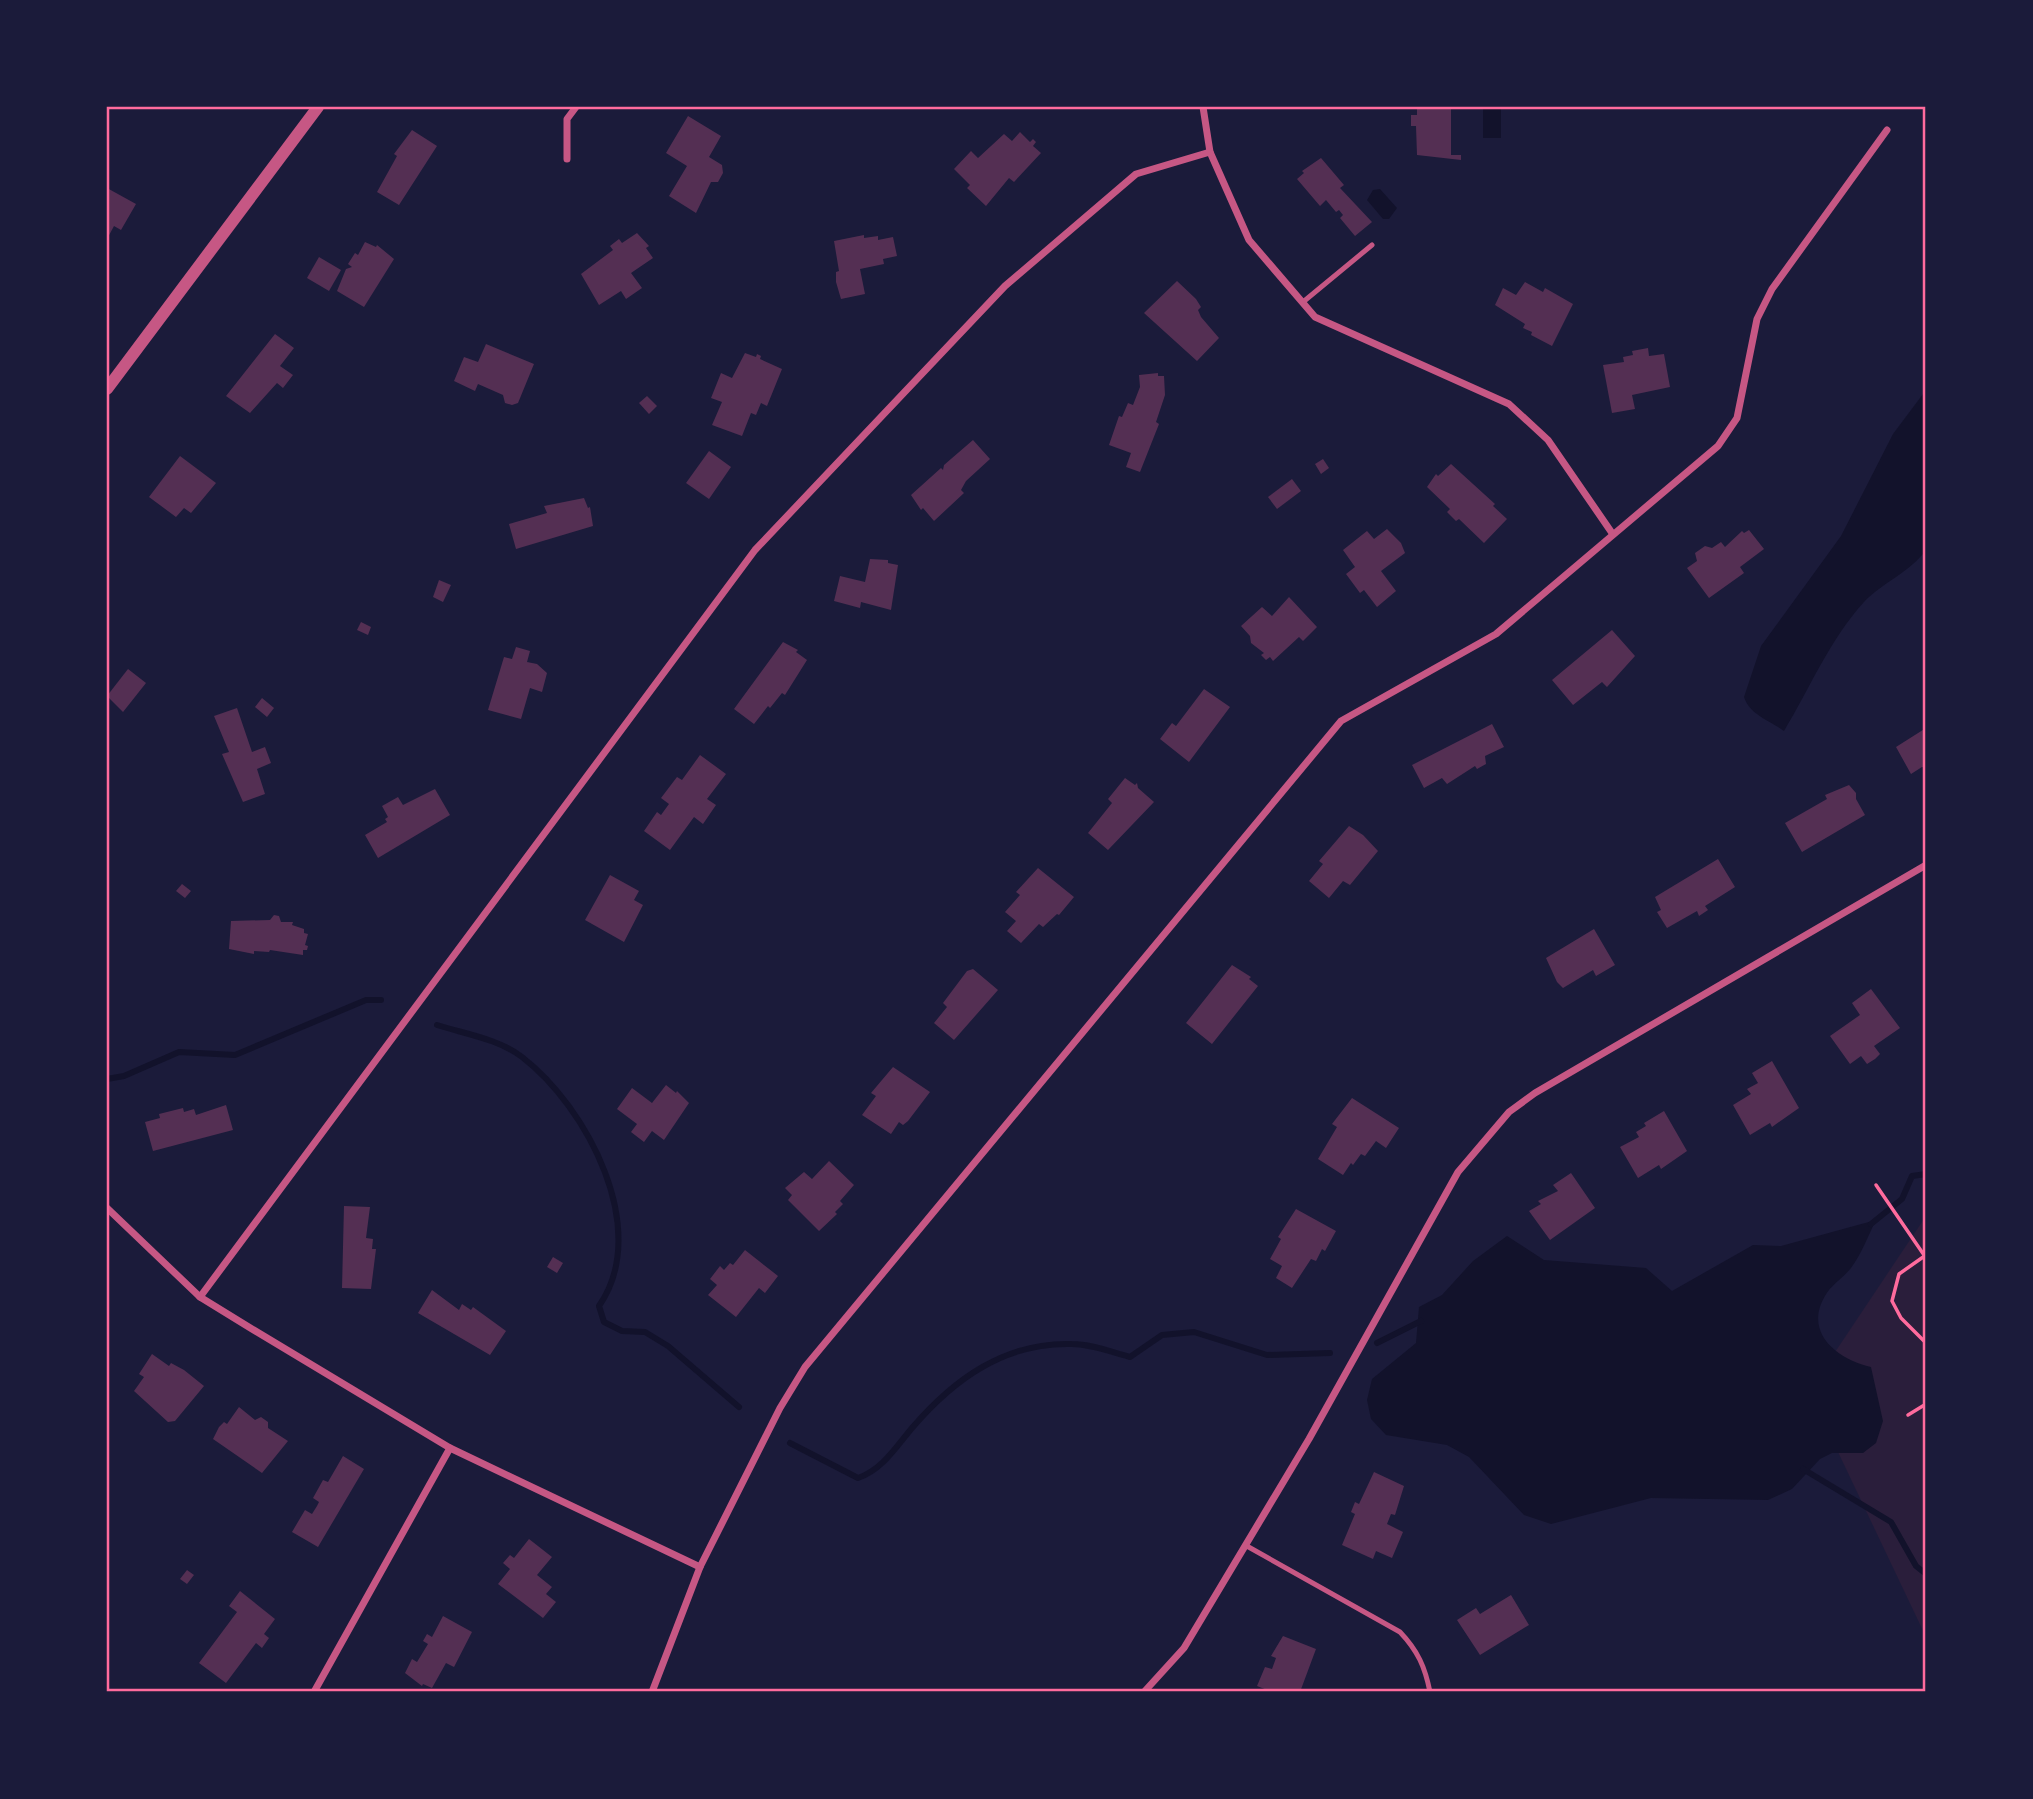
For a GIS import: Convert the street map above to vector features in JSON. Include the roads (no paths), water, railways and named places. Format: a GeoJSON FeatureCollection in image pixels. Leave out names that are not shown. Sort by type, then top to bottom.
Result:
{"type":"FeatureCollection","features":[{"type":"Feature","properties":{"kind":"street"},"geometry":{"type":"LineString","coordinates":[[107,389],[318,107]]}},
{"type":"Feature","properties":{"kind":"street"},"geometry":{"type":"LineString","coordinates":[[567,159],[567,119],[576,107]]}},
{"type":"Feature","properties":{"kind":"street"},"geometry":{"type":"LineString","coordinates":[[1203,107],[1210,152],[1249,240],[1315,317],[1509,404],[1548,440],[1612,533]]}},
{"type":"Feature","properties":{"kind":"street"},"geometry":{"type":"LineString","coordinates":[[652,1692],[699,1567],[780,1408],[805,1367],[1341,721],[1496,634],[1612,533],[1718,446],[1737,418],[1757,319],[1772,289],[1887,130]]}},
{"type":"Feature","properties":{"kind":"street"},"geometry":{"type":"LineString","coordinates":[[200,1297],[755,551],[1005,286],[1136,174],[1210,152]]}},
{"type":"Feature","properties":{"kind":"street"},"geometry":{"type":"LineString","coordinates":[[1144,1692],[1184,1648],[1309,1439],[1458,1171],[1508,1112],[1535,1093],[1926,865]]}},
{"type":"Feature","properties":{"kind":"street"},"geometry":{"type":"LineString","coordinates":[[107,1208],[200,1297],[450,1448],[699,1567]]}},
{"type":"Feature","properties":{"kind":"street"},"geometry":{"type":"LineString","coordinates":[[314,1692],[450,1448]]}},
{"type":"Feature","properties":{"kind":"lane"},"geometry":{"type":"LineString","coordinates":[[1303,302],[1372,245]]}},
{"type":"Feature","properties":{"kind":"lane"},"geometry":{"type":"LineString","coordinates":[[1245,1545],[1401,1632],[1416,1648],[1425,1667],[1430,1692]]}},
{"type":"Feature","properties":{"kind":"waterway"},"geometry":{"type":"LineString","coordinates":[[107,1079],[124,1076],[179,1052],[235,1055],[366,1000],[381,1000]]}},
{"type":"Feature","properties":{"kind":"waterway"},"geometry":{"type":"LineString","coordinates":[[437,1025],[492,1041],[513,1051],[546,1079],[569,1106],[589,1138],[605,1172],[615,1207],[618,1242],[614,1276],[599,1306],[604,1322],[622,1331],[645,1332],[668,1346],[739,1407]]}},
{"type":"Feature","properties":{"kind":"waterway"},"geometry":{"type":"LineString","coordinates":[[1871,1224],[1902,1199],[1912,1176],[1926,1174]]}},
{"type":"Feature","properties":{"kind":"waterway"},"geometry":{"type":"LineString","coordinates":[[1377,1343],[1421,1321]]}},
{"type":"Feature","properties":{"kind":"waterway"},"geometry":{"type":"LineString","coordinates":[[790,1443],[858,1478],[881,1464],[928,1410],[963,1379],[1003,1357],[1048,1345],[1086,1345],[1130,1357],[1162,1335],[1194,1332],[1267,1355],[1330,1353]]}},
{"type":"Feature","properties":{"kind":"waterway"},"geometry":{"type":"LineString","coordinates":[[1803,1469],[1891,1522],[1916,1566],[1926,1574]]}}]}
